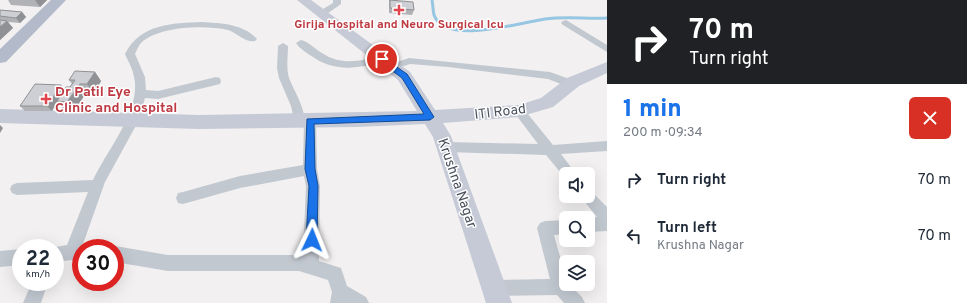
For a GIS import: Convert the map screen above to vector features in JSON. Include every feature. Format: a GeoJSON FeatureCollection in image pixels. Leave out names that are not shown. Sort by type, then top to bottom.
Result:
{"type":"FeatureCollection","features":[{"type":"Feature","properties":{"kind":"main road"},"geometry":{"type":"LineString","coordinates":[[0,58],[59,0]]}},
{"type":"Feature","properties":{"kind":"main road","name":"Krushna Nagar"},"geometry":{"type":"LineString","coordinates":[[303,0],[404,76],[442,136],[497,296]]}},
{"type":"Feature","properties":{"kind":"main road","name":"ITI Road"},"geometry":{"type":"LineString","coordinates":[[0,116],[199,122],[304,121],[430,117],[520,111],[547,103],[571,84],[607,67]]}},
{"type":"Feature","properties":{"kind":"street"},"geometry":{"type":"LineString","coordinates":[[321,14],[337,2],[347,0]]}},
{"type":"Feature","properties":{"kind":"street"},"geometry":{"type":"LineString","coordinates":[[566,22],[607,49]]}},
{"type":"Feature","properties":{"kind":"street"},"geometry":{"type":"LineString","coordinates":[[81,239],[97,186],[133,120],[140,93],[140,77],[130,54],[138,41],[154,31],[185,26],[220,26],[240,31],[252,40]]}},
{"type":"Feature","properties":{"kind":"street"},"geometry":{"type":"LineString","coordinates":[[301,43],[317,57],[335,64],[353,66],[409,61],[448,64],[550,76],[571,84]]}},
{"type":"Feature","properties":{"kind":"street"},"geometry":{"type":"LineString","coordinates":[[283,46],[282,68],[284,78],[290,87],[304,121],[313,186],[311,267]]}},
{"type":"Feature","properties":{"kind":"street"},"geometry":{"type":"LineString","coordinates":[[140,93],[158,95],[216,81]]}},
{"type":"Feature","properties":{"kind":"street"},"geometry":{"type":"LineString","coordinates":[[520,111],[563,167]]}},
{"type":"Feature","properties":{"kind":"street"},"geometry":{"type":"LineString","coordinates":[[446,147],[550,150],[607,146]]}},
{"type":"Feature","properties":{"kind":"street"},"geometry":{"type":"LineString","coordinates":[[183,198],[240,182],[310,169]]}},
{"type":"Feature","properties":{"kind":"street"},"geometry":{"type":"LineString","coordinates":[[17,189],[97,186]]}},
{"type":"Feature","properties":{"kind":"street"},"geometry":{"type":"LineString","coordinates":[[593,203],[607,218]]}},
{"type":"Feature","properties":{"kind":"street"},"geometry":{"type":"LineString","coordinates":[[595,225],[607,224]]}},
{"type":"Feature","properties":{"kind":"street"},"geometry":{"type":"LineString","coordinates":[[559,227],[545,228],[559,283]]}},
{"type":"Feature","properties":{"kind":"street"},"geometry":{"type":"LineString","coordinates":[[124,256],[168,263],[299,263],[335,274],[339,297],[360,303]]}},
{"type":"Feature","properties":{"kind":"street"},"geometry":{"type":"LineString","coordinates":[[1,261],[12,259]]}},
{"type":"Feature","properties":{"kind":"street"},"geometry":{"type":"LineString","coordinates":[[497,296],[559,287]]}},
{"type":"Feature","properties":{"kind":"street"},"geometry":{"type":"LineString","coordinates":[[32,303],[37,291]]}},
{"type":"Feature","properties":{"kind":"street"},"geometry":{"type":"LineString","coordinates":[[564,291],[576,303]]}},
{"type":"Feature","properties":{"kind":"building"},"geometry":{"type":"Polygon","coordinates":[[[390,0],[413,2],[414,10],[390,8],[390,0]]]}},
{"type":"Feature","properties":{"kind":"building"},"geometry":{"type":"Polygon","coordinates":[[[0,10],[22,12],[16,18],[0,16],[0,10]]]}},
{"type":"Feature","properties":{"kind":"building"},"geometry":{"type":"Polygon","coordinates":[[[0,20],[7,21],[0,27],[0,20]]]}},
{"type":"Feature","properties":{"kind":"building"},"geometry":{"type":"Polygon","coordinates":[[[75,71],[95,72],[87,84],[80,84],[67,102],[57,101],[63,92],[61,92],[66,87],[70,87],[75,80],[69,80],[75,71]]]}},
{"type":"Feature","properties":{"kind":"building"},"geometry":{"type":"Polygon","coordinates":[[[35,84],[61,85],[47,106],[20,106],[35,84]]]}},
{"type":"Feature","properties":{"kind":"waterway"},"geometry":{"type":"LineString","coordinates":[[432,0],[434,15],[441,24],[453,29],[468,31],[485,30],[553,18],[607,18]]}},
{"type":"Feature","properties":{"kind":"place","name":"Girija Hospital and Neuro Surgical Icu"},"geometry":{"type":"Point","coordinates":[399,10]}},
{"type":"Feature","properties":{"kind":"place","name":"Dr Patil Eye Clinic and Hospital"},"geometry":{"type":"Point","coordinates":[46,99]}},
{"type":"Feature","properties":{"kind":"route"},"geometry":{"type":"LineString","coordinates":[[312,240],[313,186],[310,169],[310,121],[430,117],[404,76],[382,59]]}}]}
